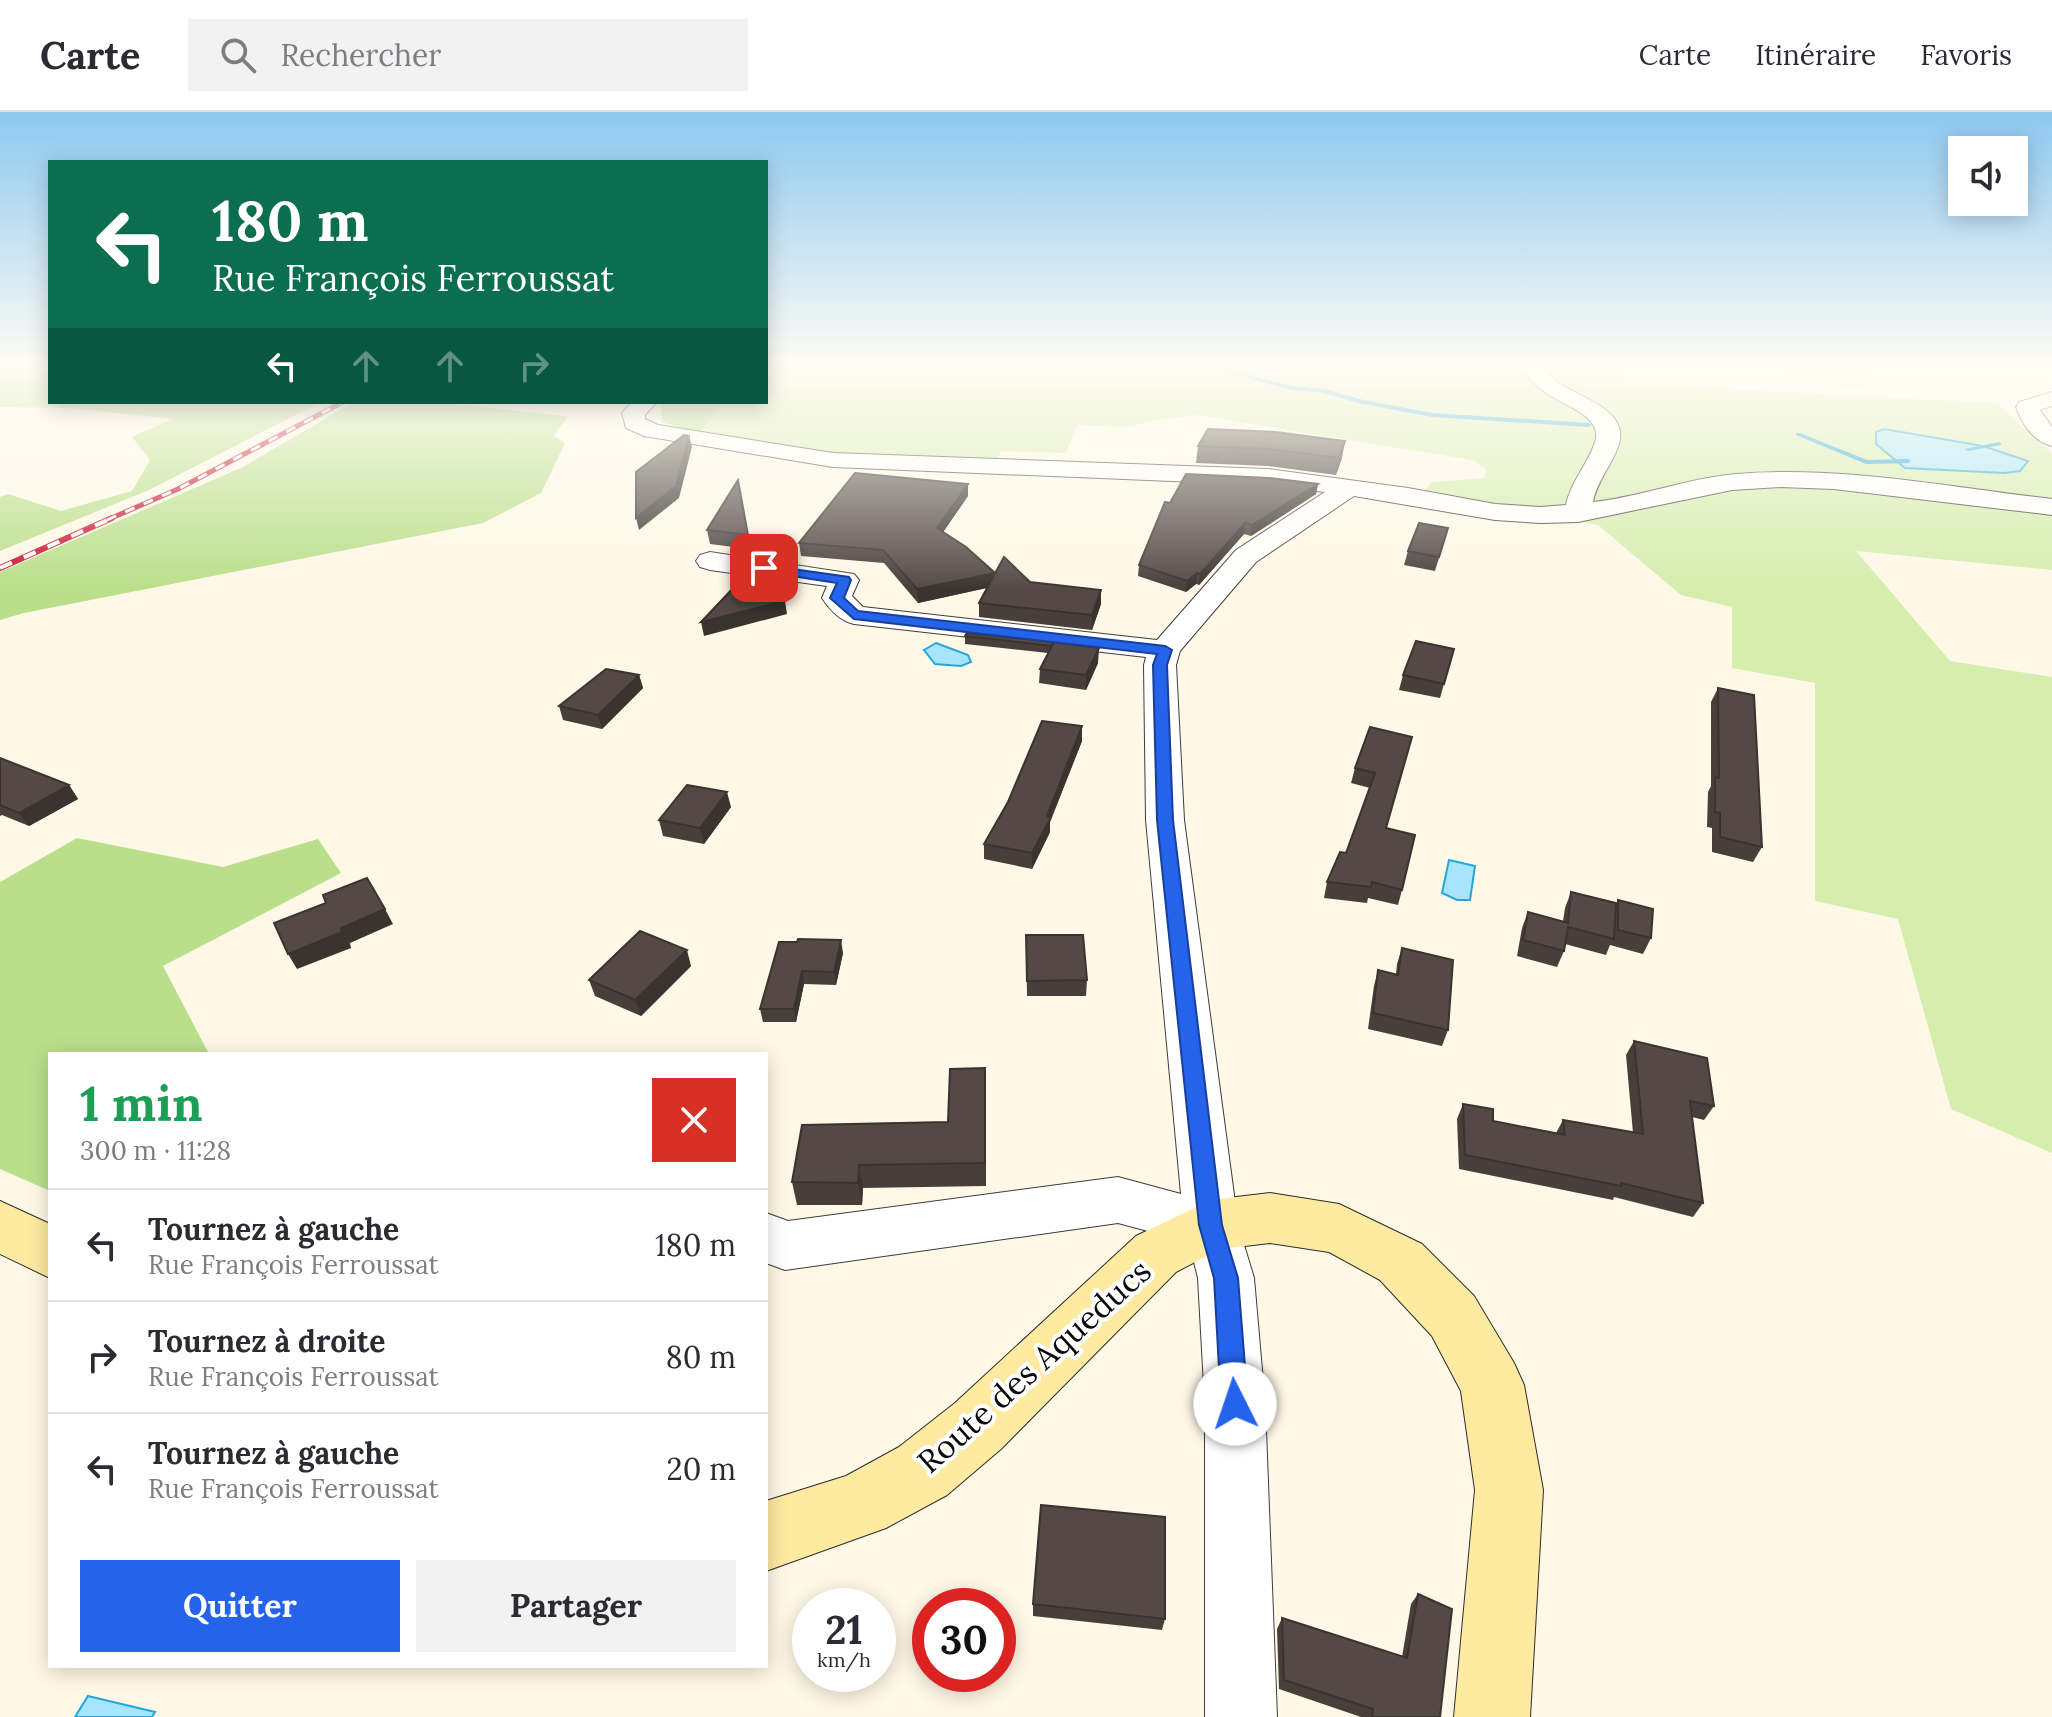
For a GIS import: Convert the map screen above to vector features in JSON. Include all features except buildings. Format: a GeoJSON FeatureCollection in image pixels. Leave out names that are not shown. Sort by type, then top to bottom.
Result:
{"type":"FeatureCollection","features":[{"type":"Feature","properties":{"kind":"main road"},"geometry":{"type":"LineString","coordinates":[[1211,1225],[1270,1218],[1339,1229],[1401,1262],[1453,1316],[1492,1385],[1509,1490],[1492,1717]]}},
{"type":"Feature","properties":{"kind":"main road","name":"Route des Aqueducs"},"geometry":{"type":"LineString","coordinates":[[768,1536],[862,1504],[923,1471],[978,1426],[1156,1254],[1211,1225]]}},
{"type":"Feature","properties":{"kind":"main road"},"geometry":{"type":"LineString","coordinates":[[0,1226],[48,1251]]}},
{"type":"Feature","properties":{"kind":"street"},"geometry":{"type":"LineString","coordinates":[[714,441],[833,460],[1268,477],[1408,496],[1495,512],[1578,514],[1732,482],[1781,479],[1834,481],[2052,507]]}},
{"type":"Feature","properties":{"kind":"street"},"geometry":{"type":"LineString","coordinates":[[1578,514],[1578,501],[1608,441]]}},
{"type":"Feature","properties":{"kind":"street"},"geometry":{"type":"LineString","coordinates":[[1241,1717],[1235,1404],[1226,1278],[1211,1225],[1165,820],[1160,665],[1165,650],[1246,556],[1346,490]]}},
{"type":"Feature","properties":{"kind":"street"},"geometry":{"type":"LineString","coordinates":[[710,561],[844,580],[837,598],[854,615],[1165,650]]}},
{"type":"Feature","properties":{"kind":"street"},"geometry":{"type":"LineString","coordinates":[[768,1238],[785,1246],[1118,1200],[1211,1225]]}},
{"type":"Feature","properties":{"kind":"green space"},"geometry":{"type":"Polygon","coordinates":[[[135,441],[245,441],[149,490],[0,551],[0,497],[8,494],[61,511],[132,491],[150,460],[135,441]]]}},
{"type":"Feature","properties":{"kind":"green space"},"geometry":{"type":"Polygon","coordinates":[[[288,441],[565,443],[541,493],[483,523],[0,620],[0,572],[243,467],[288,441]]]}},
{"type":"Feature","properties":{"kind":"green space"},"geometry":{"type":"Polygon","coordinates":[[[750,441],[1071,441],[1066,453],[1001,451],[997,460],[840,455],[750,441]]]}},
{"type":"Feature","properties":{"kind":"green space"},"geometry":{"type":"Polygon","coordinates":[[[1355,441],[2039,441],[2052,453],[2052,570],[1856,551],[1950,661],[2052,677],[2052,1153],[1951,1109],[1898,919],[1815,901],[1815,683],[1732,668],[1732,607],[1681,595],[1598,525],[1426,490],[1432,482],[1484,478],[1487,470],[1472,460],[1355,441]]]}},
{"type":"Feature","properties":{"kind":"green space"},"geometry":{"type":"Polygon","coordinates":[[[77,838],[223,867],[318,839],[341,873],[163,966],[208,1052],[48,1052],[48,1190],[0,1169],[0,882],[77,838]]]}},
{"type":"Feature","properties":{"kind":"water"},"geometry":{"type":"Polygon","coordinates":[[[1876,441],[1953,441],[1983,446],[2028,461],[2020,471],[2004,473],[1905,468],[1876,441]]]}},
{"type":"Feature","properties":{"kind":"water"},"geometry":{"type":"Polygon","coordinates":[[[936,643],[968,655],[971,662],[961,666],[935,664],[924,650],[936,643]]]}},
{"type":"Feature","properties":{"kind":"water"},"geometry":{"type":"Polygon","coordinates":[[[1449,860],[1475,866],[1470,900],[1457,900],[1442,893],[1449,860]]]}},
{"type":"Feature","properties":{"kind":"water"},"geometry":{"type":"Polygon","coordinates":[[[88,1696],[155,1712],[152,1717],[75,1717],[88,1696]]]}},
{"type":"Feature","properties":{"kind":"waterway"},"geometry":{"type":"LineString","coordinates":[[1815,441],[1866,462],[1908,461]]}},
{"type":"Feature","properties":{"kind":"waterway"},"geometry":{"type":"LineString","coordinates":[[1968,449],[1999,444]]}},
{"type":"Feature","properties":{"kind":"railway"},"geometry":{"type":"LineString","coordinates":[[107,520],[178,489],[269,441]]}},
{"type":"Feature","properties":{"kind":"railway"},"geometry":{"type":"LineString","coordinates":[[0,568],[112,518]]}},
{"type":"Feature","properties":{"kind":"route"},"geometry":{"type":"LineString","coordinates":[[764,568],[844,580],[837,598],[854,615],[1165,650],[1160,665],[1165,820],[1211,1225],[1226,1278],[1235,1404]]}}]}
